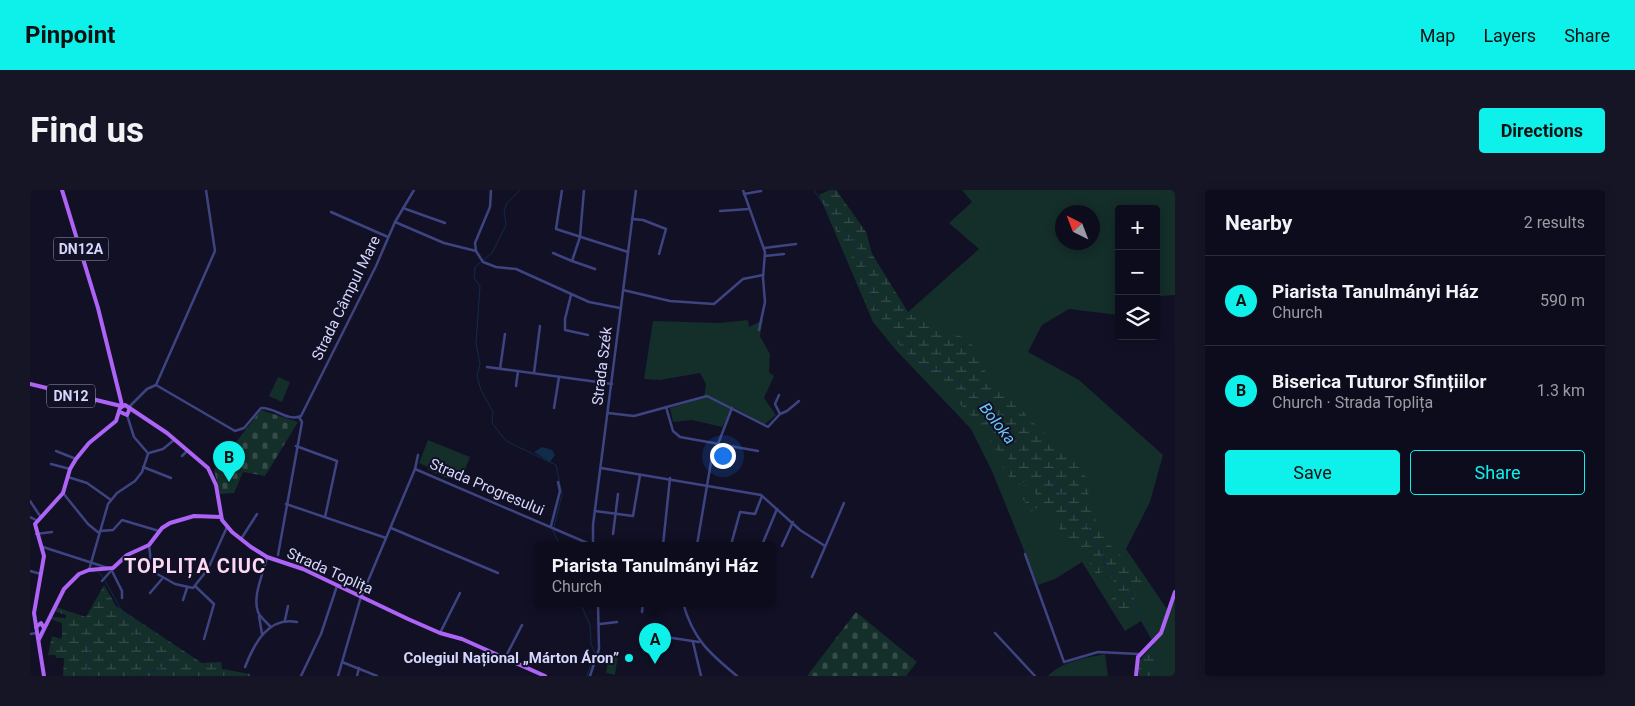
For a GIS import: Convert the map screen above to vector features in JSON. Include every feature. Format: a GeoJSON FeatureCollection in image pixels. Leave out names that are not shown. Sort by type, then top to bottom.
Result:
{"type":"FeatureCollection","features":[{"type":"Feature","properties":{"kind":"main road","name":"DN12A"},"geometry":{"type":"LineString","coordinates":[[62,190],[88,273],[125,409]]}},
{"type":"Feature","properties":{"kind":"main road","name":"Strada Toplița"},"geometry":{"type":"LineString","coordinates":[[30,384],[125,409],[139,415],[174,439],[212,473],[220,517],[227,527],[240,539],[267,557],[299,567],[440,633],[462,638],[542,675]]}},
{"type":"Feature","properties":{"kind":"main road"},"geometry":{"type":"LineString","coordinates":[[44,676],[33,611],[44,556],[36,534],[38,518],[51,508],[63,493],[70,469],[76,459],[89,443],[114,423],[125,409]]}},
{"type":"Feature","properties":{"kind":"main road"},"geometry":{"type":"LineString","coordinates":[[39,639],[70,582],[82,572],[89,570],[110,571],[127,555],[149,545],[159,530],[166,525],[189,517],[220,517]]}},
{"type":"Feature","properties":{"kind":"main road"},"geometry":{"type":"LineString","coordinates":[[1136,676],[1139,654],[1161,633],[1175,592]]}},
{"type":"Feature","properties":{"kind":"main road"},"geometry":{"type":"LineString","coordinates":[[37,629],[41,622],[44,628]]}},
{"type":"Feature","properties":{"kind":"main road"},"geometry":{"type":"LineString","coordinates":[[37,629],[40,631],[44,628]]}},
{"type":"Feature","properties":{"kind":"street"},"geometry":{"type":"LineString","coordinates":[[148,453],[134,437],[125,409],[147,390],[156,385],[215,251],[206,190]]}},
{"type":"Feature","properties":{"kind":"street","name":"Strada Câmpul Mare"},"geometry":{"type":"LineString","coordinates":[[278,555],[296,446],[302,422],[299,417],[305,410],[395,222],[414,190]]}},
{"type":"Feature","properties":{"kind":"street"},"geometry":{"type":"LineString","coordinates":[[491,190],[490,206],[478,234],[476,251],[482,261],[496,267],[516,269],[589,302],[620,308]]}},
{"type":"Feature","properties":{"kind":"street"},"geometry":{"type":"LineString","coordinates":[[562,190],[561,208],[555,227],[628,252]]}},
{"type":"Feature","properties":{"kind":"street"},"geometry":{"type":"LineString","coordinates":[[572,261],[580,237],[584,190]]}},
{"type":"Feature","properties":{"kind":"street","name":"Strada Szék"},"geometry":{"type":"LineString","coordinates":[[592,542],[636,190]]}},
{"type":"Feature","properties":{"kind":"street"},"geometry":{"type":"LineString","coordinates":[[759,330],[765,302],[763,275],[765,256],[764,248],[744,192],[761,191]]}},
{"type":"Feature","properties":{"kind":"street"},"geometry":{"type":"LineString","coordinates":[[403,208],[445,223]]}},
{"type":"Feature","properties":{"kind":"street"},"geometry":{"type":"LineString","coordinates":[[720,211],[749,209]]}},
{"type":"Feature","properties":{"kind":"street"},"geometry":{"type":"LineString","coordinates":[[331,212],[388,237]]}},
{"type":"Feature","properties":{"kind":"street"},"geometry":{"type":"LineString","coordinates":[[632,219],[643,220],[666,229],[660,254]]}},
{"type":"Feature","properties":{"kind":"street"},"geometry":{"type":"LineString","coordinates":[[395,222],[452,246],[476,251]]}},
{"type":"Feature","properties":{"kind":"street"},"geometry":{"type":"LineString","coordinates":[[764,248],[796,244]]}},
{"type":"Feature","properties":{"kind":"street"},"geometry":{"type":"LineString","coordinates":[[553,253],[595,269]]}},
{"type":"Feature","properties":{"kind":"street"},"geometry":{"type":"LineString","coordinates":[[765,256],[784,254]]}},
{"type":"Feature","properties":{"kind":"street"},"geometry":{"type":"LineString","coordinates":[[623,290],[670,301],[714,304],[743,280],[763,275]]}},
{"type":"Feature","properties":{"kind":"street"},"geometry":{"type":"LineString","coordinates":[[571,295],[565,319],[566,330],[588,335]]}},
{"type":"Feature","properties":{"kind":"street"},"geometry":{"type":"LineString","coordinates":[[534,373],[540,326]]}},
{"type":"Feature","properties":{"kind":"street"},"geometry":{"type":"LineString","coordinates":[[500,369],[505,334]]}},
{"type":"Feature","properties":{"kind":"street"},"geometry":{"type":"LineString","coordinates":[[487,367],[612,384]]}},
{"type":"Feature","properties":{"kind":"street"},"geometry":{"type":"LineString","coordinates":[[516,386],[518,371]]}},
{"type":"Feature","properties":{"kind":"street"},"geometry":{"type":"LineString","coordinates":[[554,408],[559,377]]}},
{"type":"Feature","properties":{"kind":"street"},"geometry":{"type":"LineString","coordinates":[[156,385],[235,431],[244,428],[260,408],[269,409],[290,418],[299,417]]}},
{"type":"Feature","properties":{"kind":"street"},"geometry":{"type":"LineString","coordinates":[[778,395],[775,404],[780,414]]}},
{"type":"Feature","properties":{"kind":"street"},"geometry":{"type":"LineString","coordinates":[[608,413],[634,416],[707,396],[768,427],[780,414],[799,401]]}},
{"type":"Feature","properties":{"kind":"street"},"geometry":{"type":"LineString","coordinates":[[666,407],[673,431],[676,434],[758,451]]}},
{"type":"Feature","properties":{"kind":"street"},"geometry":{"type":"LineString","coordinates":[[697,542],[711,462],[732,408]]}},
{"type":"Feature","properties":{"kind":"street"},"geometry":{"type":"LineString","coordinates":[[148,453],[163,449],[174,439]]}},
{"type":"Feature","properties":{"kind":"street"},"geometry":{"type":"LineString","coordinates":[[296,446],[336,460],[325,517]]}},
{"type":"Feature","properties":{"kind":"street"},"geometry":{"type":"LineString","coordinates":[[56,451],[76,459]]}},
{"type":"Feature","properties":{"kind":"street"},"geometry":{"type":"LineString","coordinates":[[182,456],[188,451]]}},
{"type":"Feature","properties":{"kind":"street"},"geometry":{"type":"LineString","coordinates":[[89,570],[110,500],[124,486],[135,481],[148,453]]}},
{"type":"Feature","properties":{"kind":"street","name":"Strada Progresului"},"geometry":{"type":"LineString","coordinates":[[338,676],[361,597],[415,469],[418,455]]}},
{"type":"Feature","properties":{"kind":"street"},"geometry":{"type":"LineString","coordinates":[[51,464],[70,469]]}},
{"type":"Feature","properties":{"kind":"street"},"geometry":{"type":"LineString","coordinates":[[143,467],[171,478]]}},
{"type":"Feature","properties":{"kind":"street"},"geometry":{"type":"LineString","coordinates":[[601,468],[707,484],[762,496],[824,546]]}},
{"type":"Feature","properties":{"kind":"street","name":"Strada Progresului"},"geometry":{"type":"LineString","coordinates":[[415,469],[585,542]]}},
{"type":"Feature","properties":{"kind":"street"},"geometry":{"type":"LineString","coordinates":[[595,510],[634,516],[640,474]]}},
{"type":"Feature","properties":{"kind":"street"},"geometry":{"type":"LineString","coordinates":[[68,477],[87,484],[110,500]]}},
{"type":"Feature","properties":{"kind":"street"},"geometry":{"type":"LineString","coordinates":[[663,542],[670,478]]}},
{"type":"Feature","properties":{"kind":"street","name":"Strada Progresului"},"geometry":{"type":"LineString","coordinates":[[552,527],[560,491],[558,482]]}},
{"type":"Feature","properties":{"kind":"street"},"geometry":{"type":"LineString","coordinates":[[63,493],[88,524],[100,532],[115,529],[120,520],[159,530]]}},
{"type":"Feature","properties":{"kind":"street"},"geometry":{"type":"LineString","coordinates":[[613,534],[618,494]]}},
{"type":"Feature","properties":{"kind":"street"},"geometry":{"type":"LineString","coordinates":[[732,542],[740,512],[755,514],[762,496]]}},
{"type":"Feature","properties":{"kind":"street"},"geometry":{"type":"LineString","coordinates":[[30,501],[38,518]]}},
{"type":"Feature","properties":{"kind":"street"},"geometry":{"type":"LineString","coordinates":[[812,577],[844,503]]}},
{"type":"Feature","properties":{"kind":"street"},"geometry":{"type":"LineString","coordinates":[[286,504],[386,538]]}},
{"type":"Feature","properties":{"kind":"street"},"geometry":{"type":"LineString","coordinates":[[763,542],[777,509]]}},
{"type":"Feature","properties":{"kind":"street"},"geometry":{"type":"LineString","coordinates":[[240,539],[256,514]]}},
{"type":"Feature","properties":{"kind":"street"},"geometry":{"type":"LineString","coordinates":[[30,517],[38,518]]}},
{"type":"Feature","properties":{"kind":"street"},"geometry":{"type":"LineString","coordinates":[[782,546],[792,522]]}},
{"type":"Feature","properties":{"kind":"street"},"geometry":{"type":"LineString","coordinates":[[149,545],[151,568],[162,578],[188,588],[195,586],[208,570],[227,527]]}},
{"type":"Feature","properties":{"kind":"street"},"geometry":{"type":"LineString","coordinates":[[390,528],[498,573]]}},
{"type":"Feature","properties":{"kind":"street"},"geometry":{"type":"LineString","coordinates":[[36,534],[52,532]]}},
{"type":"Feature","properties":{"kind":"street"},"geometry":{"type":"LineString","coordinates":[[42,547],[91,562],[110,571],[122,591],[122,598]]}},
{"type":"Feature","properties":{"kind":"street"},"geometry":{"type":"LineString","coordinates":[[1025,554],[1064,662],[1098,652],[1139,654]]}},
{"type":"Feature","properties":{"kind":"street"},"geometry":{"type":"LineString","coordinates":[[262,634],[258,614],[258,595],[267,557]]}},
{"type":"Feature","properties":{"kind":"street"},"geometry":{"type":"LineString","coordinates":[[30,571],[41,574]]}},
{"type":"Feature","properties":{"kind":"street"},"geometry":{"type":"LineString","coordinates":[[102,581],[110,571]]}},
{"type":"Feature","properties":{"kind":"street"},"geometry":{"type":"LineString","coordinates":[[150,593],[162,578]]}},
{"type":"Feature","properties":{"kind":"street"},"geometry":{"type":"LineString","coordinates":[[195,586],[214,604],[204,639]]}},
{"type":"Feature","properties":{"kind":"street"},"geometry":{"type":"LineString","coordinates":[[301,676],[321,634],[337,586]]}},
{"type":"Feature","properties":{"kind":"street"},"geometry":{"type":"LineString","coordinates":[[183,600],[188,588]]}},
{"type":"Feature","properties":{"kind":"street"},"geometry":{"type":"LineString","coordinates":[[440,633],[460,593]]}},
{"type":"Feature","properties":{"kind":"street"},"geometry":{"type":"LineString","coordinates":[[285,620],[288,606]]}},
{"type":"Feature","properties":{"kind":"street"},"geometry":{"type":"LineString","coordinates":[[590,676],[598,653],[598,607]]}},
{"type":"Feature","properties":{"kind":"street"},"geometry":{"type":"LineString","coordinates":[[642,612],[643,607]]}},
{"type":"Feature","properties":{"kind":"street"},"geometry":{"type":"LineString","coordinates":[[684,607],[689,624],[700,642],[737,676]]}},
{"type":"Feature","properties":{"kind":"street"},"geometry":{"type":"LineString","coordinates":[[258,614],[271,626]]}},
{"type":"Feature","properties":{"kind":"street"},"geometry":{"type":"LineString","coordinates":[[245,667],[256,641],[271,626],[285,620],[297,622]]}},
{"type":"Feature","properties":{"kind":"street"},"geometry":{"type":"LineString","coordinates":[[599,624],[617,622]]}},
{"type":"Feature","properties":{"kind":"street"},"geometry":{"type":"LineString","coordinates":[[505,658],[522,626]]}},
{"type":"Feature","properties":{"kind":"street"},"geometry":{"type":"LineString","coordinates":[[30,634],[37,629]]}},
{"type":"Feature","properties":{"kind":"street"},"geometry":{"type":"LineString","coordinates":[[995,633],[1034,676]]}},
{"type":"Feature","properties":{"kind":"street"},"geometry":{"type":"LineString","coordinates":[[646,634],[700,642]]}},
{"type":"Feature","properties":{"kind":"street"},"geometry":{"type":"LineString","coordinates":[[694,642],[701,676]]}},
{"type":"Feature","properties":{"kind":"street"},"geometry":{"type":"LineString","coordinates":[[342,662],[378,676]]}},
{"type":"Feature","properties":{"kind":"street"},"geometry":{"type":"LineString","coordinates":[[356,676],[359,668]]}},
{"type":"Feature","properties":{"kind":"green space"},"geometry":{"type":"Polygon","coordinates":[[[830,190],[836,190],[866,232],[872,254],[908,312],[979,249],[949,223],[972,202],[962,190],[1175,190],[1175,295],[1160,296],[1160,205],[1115,205],[1115,315],[1069,309],[1042,325],[1028,352],[1079,380],[1163,455],[1150,502],[1126,549],[1167,609],[1175,589],[1175,676],[1158,676],[1154,644],[1141,621],[1125,631],[1082,562],[1055,579],[1038,585],[992,471],[971,429],[895,349],[873,322],[819,195],[830,190]]]}},
{"type":"Feature","properties":{"kind":"green space"},"geometry":{"type":"Polygon","coordinates":[[[830,190],[836,190],[866,232],[872,254],[908,313],[922,321],[967,339],[977,350],[986,373],[998,390],[1011,394],[1028,418],[1070,455],[1088,480],[1089,508],[1110,545],[1144,578],[1134,599],[1134,608],[1128,613],[1125,608],[1118,613],[1111,599],[1120,593],[1108,570],[1096,574],[1082,551],[1076,553],[1030,485],[1002,451],[995,450],[985,430],[931,374],[922,370],[877,320],[864,299],[848,246],[837,232],[819,195],[830,190]]]}},
{"type":"Feature","properties":{"kind":"green space"},"geometry":{"type":"Polygon","coordinates":[[[748,320],[749,327],[763,320],[760,336],[770,354],[769,372],[774,376],[764,398],[776,415],[765,424],[734,408],[722,427],[692,420],[673,422],[670,408],[704,398],[706,384],[700,373],[660,380],[644,379],[653,321],[719,323],[748,320]]]}},
{"type":"Feature","properties":{"kind":"green space"},"geometry":{"type":"Polygon","coordinates":[[[278,377],[290,382],[282,402],[269,396],[278,377]]]}},
{"type":"Feature","properties":{"kind":"green space"},"geometry":{"type":"Polygon","coordinates":[[[261,410],[298,422],[265,476],[243,472],[234,493],[220,494],[214,470],[261,410]]]}},
{"type":"Feature","properties":{"kind":"green space"},"geometry":{"type":"Polygon","coordinates":[[[428,440],[470,457],[462,477],[450,473],[447,478],[428,470],[428,467],[419,463],[428,440]]]}},
{"type":"Feature","properties":{"kind":"green space"},"geometry":{"type":"Polygon","coordinates":[[[1002,455],[1024,482],[1016,487],[997,459],[1002,455]]]}},
{"type":"Feature","properties":{"kind":"green space"},"geometry":{"type":"Polygon","coordinates":[[[1025,485],[1040,506],[1031,512],[1017,489],[1025,485]]]}},
{"type":"Feature","properties":{"kind":"green space"},"geometry":{"type":"Polygon","coordinates":[[[104,585],[116,606],[202,663],[221,662],[222,669],[250,674],[250,676],[63,676],[64,658],[48,655],[52,636],[60,639],[62,637],[62,623],[50,619],[51,617],[66,618],[66,615],[54,611],[56,607],[86,617],[104,585]]]}},
{"type":"Feature","properties":{"kind":"green space"},"geometry":{"type":"Polygon","coordinates":[[[856,612],[917,662],[906,676],[807,676],[856,612]]]}},
{"type":"Feature","properties":{"kind":"green space"},"geometry":{"type":"Polygon","coordinates":[[[1154,644],[1158,676],[1139,676],[1139,661],[1154,644]]]}},
{"type":"Feature","properties":{"kind":"green space"},"geometry":{"type":"Polygon","coordinates":[[[609,654],[618,655],[615,675],[606,673],[609,654]]]}},
{"type":"Feature","properties":{"kind":"green space"},"geometry":{"type":"Polygon","coordinates":[[[1105,654],[1108,676],[1048,676],[1067,664],[1105,654]]]}},
{"type":"Feature","properties":{"kind":"water"},"geometry":{"type":"Polygon","coordinates":[[[542,447],[552,450],[555,455],[550,462],[534,452],[542,447]]]}},
{"type":"Feature","properties":{"kind":"waterway"},"geometry":{"type":"LineString","coordinates":[[520,190],[507,203],[504,210],[506,225],[492,253],[475,267],[474,278],[480,286],[476,343],[480,364],[477,376],[481,390],[493,412],[492,423],[506,441],[556,465],[562,494],[553,531],[558,542]]}},
{"type":"Feature","properties":{"kind":"waterway","name":"Boloka"},"geometry":{"type":"LineString","coordinates":[[814,190],[841,232],[855,243],[866,268]]}},
{"type":"Feature","properties":{"kind":"waterway","name":"Boloka"},"geometry":{"type":"LineString","coordinates":[[866,270],[872,303],[884,323],[919,365],[941,370],[986,403],[1011,441],[1044,472],[1089,529],[1095,547],[1102,553],[1106,566],[1111,567],[1115,576],[1123,580],[1125,588]]}},
{"type":"Feature","properties":{"kind":"waterway"},"geometry":{"type":"LineString","coordinates":[[99,572],[103,578]]}},
{"type":"Feature","properties":{"kind":"waterway"},"geometry":{"type":"LineString","coordinates":[[105,581],[135,634],[181,676]]}},
{"type":"Feature","properties":{"kind":"waterway","name":"Boloka"},"geometry":{"type":"LineString","coordinates":[[1126,590],[1153,639]]}},
{"type":"Feature","properties":{"kind":"waterway"},"geometry":{"type":"LineString","coordinates":[[582,607],[590,625],[591,644],[595,653],[587,676]]}},
{"type":"Feature","properties":{"kind":"waterway"},"geometry":{"type":"LineString","coordinates":[[86,676],[90,641]]}},
{"type":"Feature","properties":{"kind":"waterway","name":"Boloka"},"geometry":{"type":"LineString","coordinates":[[1154,644],[1158,676]]}},
{"type":"Feature","properties":{"kind":"waterway"},"geometry":{"type":"LineString","coordinates":[[218,663],[219,676]]}},
{"type":"Feature","properties":{"kind":"waterway"},"geometry":{"type":"LineString","coordinates":[[139,676],[169,665]]}},
{"type":"Feature","properties":{"kind":"place","name":"Biserica Tuturor Sfințiilor"},"geometry":{"type":"Point","coordinates":[229,482]}},
{"type":"Feature","properties":{"kind":"place","name":"Colegiul Național „Márton Áron”"},"geometry":{"type":"Point","coordinates":[629,658]}},
{"type":"Feature","properties":{"kind":"place","name":"Piarista Tanulmányi Ház"},"geometry":{"type":"Point","coordinates":[655,664]}},
{"type":"Feature","properties":{"kind":"district","name":"TOPLIȚA CIUC"},"geometry":{"type":"Point","coordinates":[195,566]}}]}
